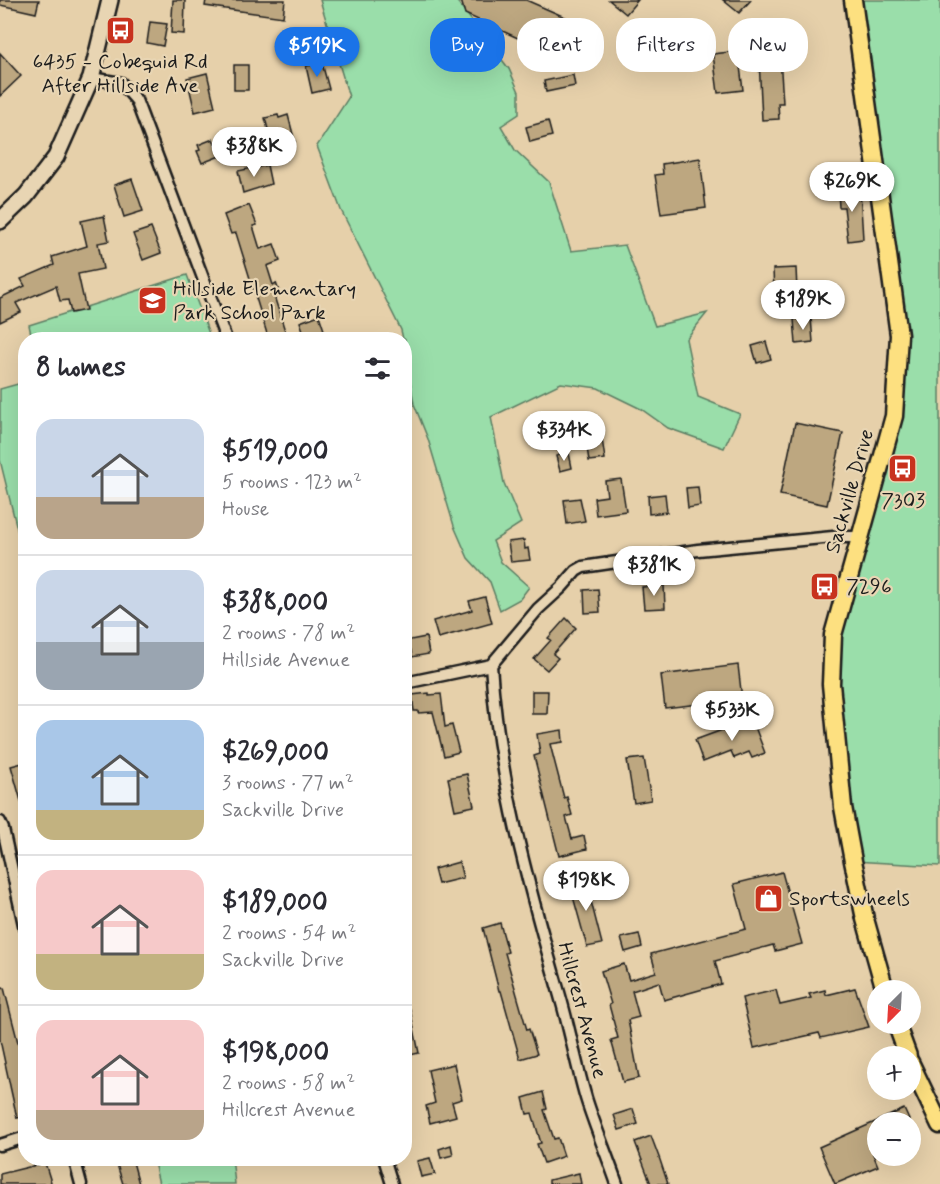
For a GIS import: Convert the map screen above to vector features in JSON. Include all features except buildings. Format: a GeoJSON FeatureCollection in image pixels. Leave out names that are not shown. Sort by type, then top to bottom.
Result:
{"type":"FeatureCollection","features":[{"type":"Feature","properties":{"kind":"main road"},"geometry":{"type":"LineString","coordinates":[[0,221],[26,196],[56,157],[91,78],[110,0]]}},
{"type":"Feature","properties":{"kind":"main road","name":"Sackville Drive"},"geometry":{"type":"LineString","coordinates":[[853,0],[899,335],[894,416],[833,635],[831,684],[840,775],[853,861],[865,919],[882,980]]}},
{"type":"Feature","properties":{"kind":"main road"},"geometry":{"type":"LineString","coordinates":[[921,1085],[940,1125]]}},
{"type":"Feature","properties":{"kind":"street"},"geometry":{"type":"LineString","coordinates":[[91,78],[121,83],[136,100],[223,332]]}},
{"type":"Feature","properties":{"kind":"street"},"geometry":{"type":"LineString","coordinates":[[412,682],[491,665],[538,609],[576,571],[583,567],[698,550],[833,537],[860,537]]}},
{"type":"Feature","properties":{"kind":"street","name":"Hillcrest Avenue"},"geometry":{"type":"LineString","coordinates":[[491,665],[495,721],[530,892],[563,1005],[586,1098],[617,1184]]}},
{"type":"Feature","properties":{"kind":"street"},"geometry":{"type":"LineString","coordinates":[[0,822],[18,897]]}},
{"type":"Feature","properties":{"kind":"street"},"geometry":{"type":"LineString","coordinates":[[0,1145],[18,1139]]}},
{"type":"Feature","properties":{"kind":"street"},"geometry":{"type":"LineString","coordinates":[[76,1166],[81,1184]]}},
{"type":"Feature","properties":{"kind":"street"},"geometry":{"type":"LineString","coordinates":[[386,1166],[392,1184]]}},
{"type":"Feature","properties":{"kind":"green space"},"geometry":{"type":"Polygon","coordinates":[[[320,0],[456,0],[470,18],[430,18],[430,72],[505,72],[505,64],[519,92],[519,114],[501,126],[515,150],[549,182],[571,251],[625,245],[655,326],[707,313],[686,339],[698,397],[740,414],[724,448],[668,428],[641,409],[598,388],[561,383],[491,417],[504,483],[521,523],[493,541],[501,562],[529,587],[520,599],[500,610],[490,582],[468,558],[454,526],[428,439],[414,404],[412,332],[401,332],[341,210],[317,146],[349,97],[320,0]]]}},
{"type":"Feature","properties":{"kind":"green space"},"geometry":{"type":"Polygon","coordinates":[[[853,0],[940,0],[940,866],[853,861],[833,635],[881,468],[899,335],[853,0]]]}},
{"type":"Feature","properties":{"kind":"green space","name":"Hillside Elementary Park School Park"},"geometry":{"type":"Polygon","coordinates":[[[187,275],[208,332],[30,332],[29,325],[187,275]]]}},
{"type":"Feature","properties":{"kind":"green space"},"geometry":{"type":"Polygon","coordinates":[[[18,384],[18,533],[0,460],[0,389],[18,384]]]}},
{"type":"Feature","properties":{"kind":"green space"},"geometry":{"type":"Polygon","coordinates":[[[155,1166],[233,1166],[235,1184],[159,1184],[155,1166]]]}},
{"type":"Feature","properties":{"kind":"place","name":"6435 - Cobequid Rd After Hillside Ave"},"geometry":{"type":"Point","coordinates":[120,30]}},
{"type":"Feature","properties":{"kind":"place","name":"Hillside Elementary Park School Park"},"geometry":{"type":"Point","coordinates":[152,300]}},
{"type":"Feature","properties":{"kind":"place","name":"7303"},"geometry":{"type":"Point","coordinates":[903,469]}},
{"type":"Feature","properties":{"kind":"place","name":"7296"},"geometry":{"type":"Point","coordinates":[825,586]}},
{"type":"Feature","properties":{"kind":"place","name":"Sportswheels"},"geometry":{"type":"Point","coordinates":[768,898]}}]}
